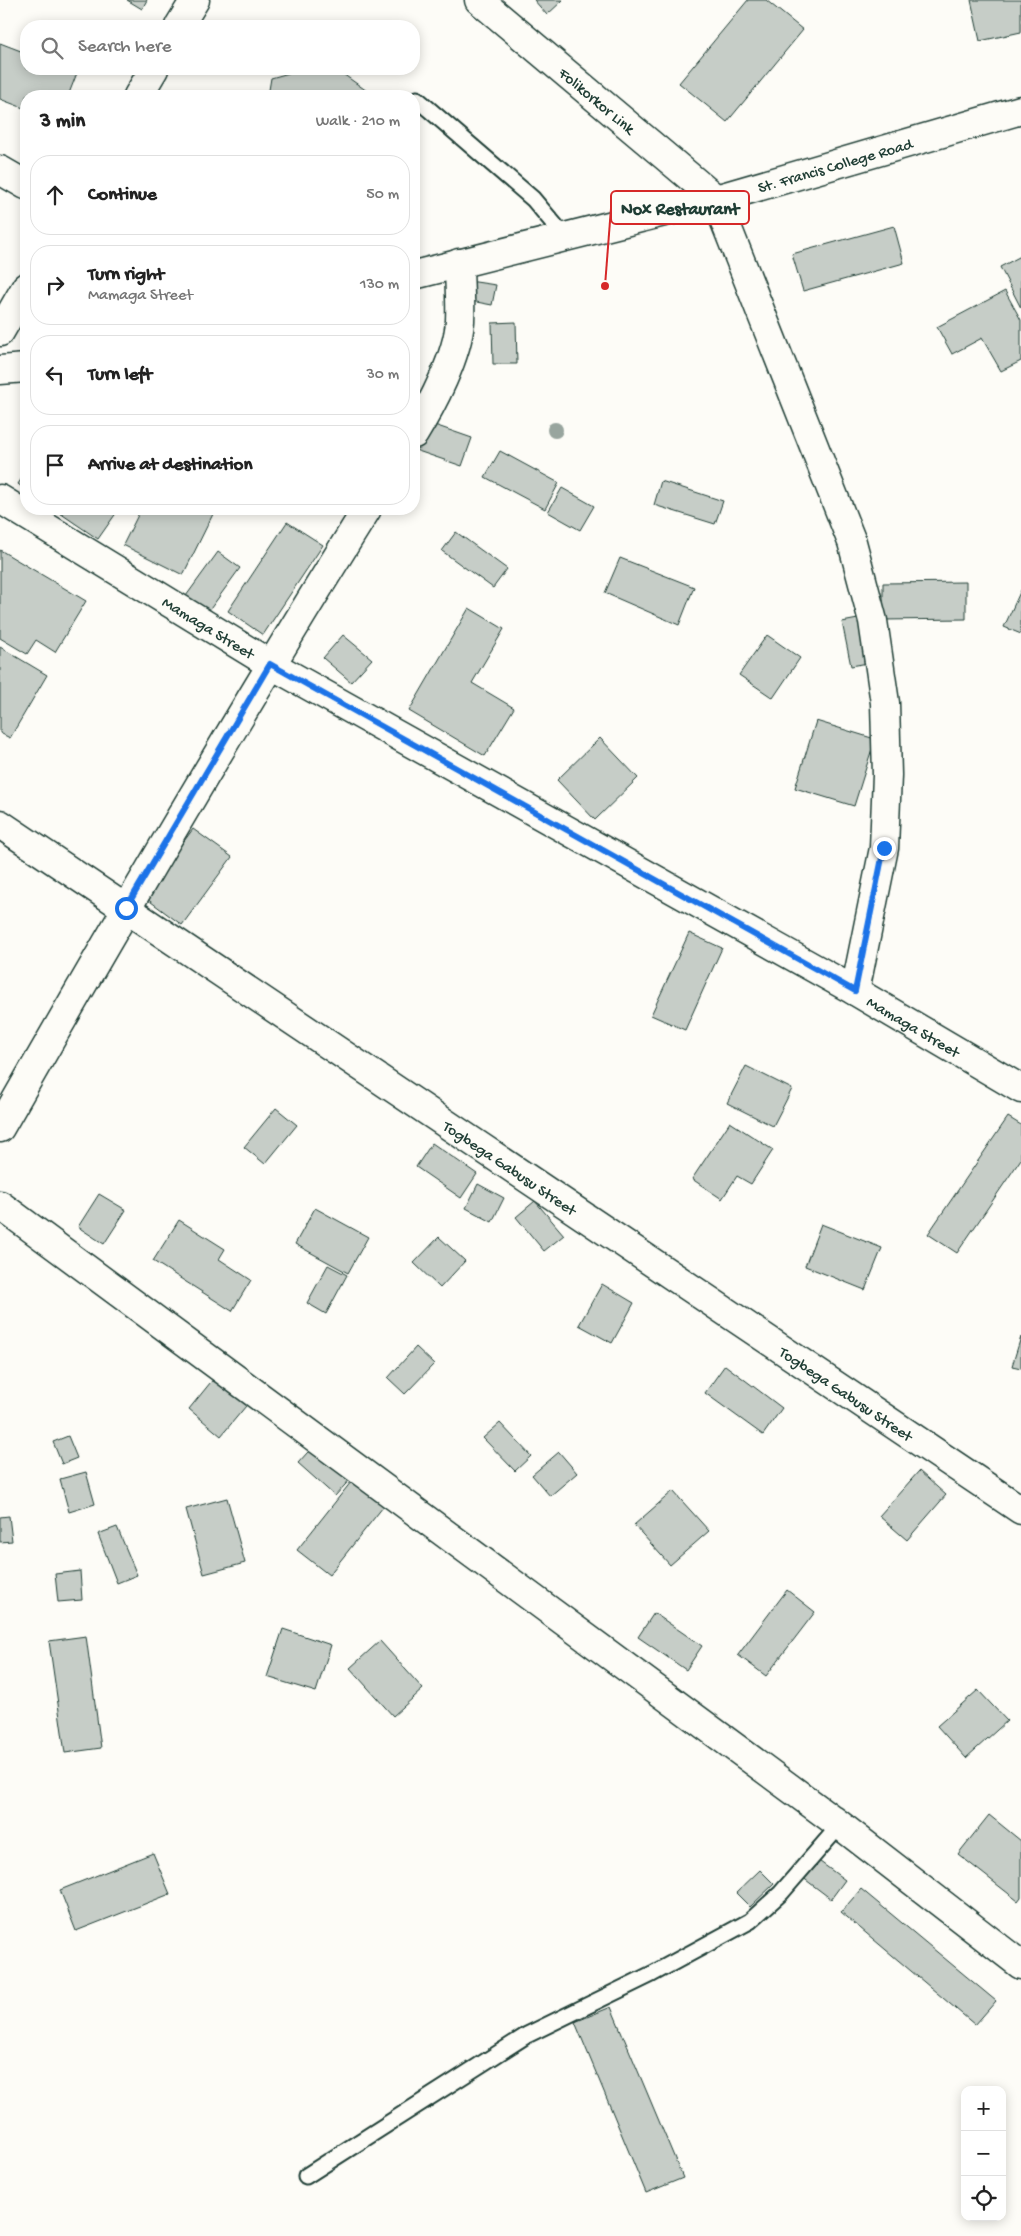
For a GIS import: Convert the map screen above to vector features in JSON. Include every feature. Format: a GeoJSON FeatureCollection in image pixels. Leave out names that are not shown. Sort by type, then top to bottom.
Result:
{"type":"FeatureCollection","features":[{"type":"Feature","properties":{"kind":"main road"},"geometry":{"type":"LineString","coordinates":[[183,20],[195,0]]}},
{"type":"Feature","properties":{"kind":"main road","name":"Folikorkor Link"},"geometry":{"type":"LineString","coordinates":[[479,0],[716,199]]}},
{"type":"Feature","properties":{"kind":"main road"},"geometry":{"type":"LineString","coordinates":[[142,90],[150,75]]}},
{"type":"Feature","properties":{"kind":"main road","name":"St. Francis College Road"},"geometry":{"type":"LineString","coordinates":[[420,273],[716,199],[1021,110]]}},
{"type":"Feature","properties":{"kind":"main road"},"geometry":{"type":"LineString","coordinates":[[0,170],[20,182]]}},
{"type":"Feature","properties":{"kind":"main road"},"geometry":{"type":"LineString","coordinates":[[716,199],[852,542],[874,621],[885,703],[887,776],[884,848],[855,991]]}},
{"type":"Feature","properties":{"kind":"main road"},"geometry":{"type":"LineString","coordinates":[[420,424],[431,407],[451,356],[460,322],[459,263]]}},
{"type":"Feature","properties":{"kind":"main road"},"geometry":{"type":"LineString","coordinates":[[0,332],[20,297]]}},
{"type":"Feature","properties":{"kind":"main road"},"geometry":{"type":"LineString","coordinates":[[0,370],[20,368]]}},
{"type":"Feature","properties":{"kind":"main road","name":"Mamaga Street"},"geometry":{"type":"LineString","coordinates":[[0,499],[20,511]]}},
{"type":"Feature","properties":{"kind":"main road","name":"Mamaga Street"},"geometry":{"type":"LineString","coordinates":[[26,515],[270,664],[855,991],[1021,1089]]}},
{"type":"Feature","properties":{"kind":"main road"},"geometry":{"type":"LineString","coordinates":[[0,1128],[126,908],[270,664],[363,515]]}},
{"type":"Feature","properties":{"kind":"main road","name":"Togbega Gabusu Street"},"geometry":{"type":"LineString","coordinates":[[0,824],[1021,1510]]}},
{"type":"Feature","properties":{"kind":"main road"},"geometry":{"type":"LineString","coordinates":[[0,1205],[840,1825],[1021,1965]]}},
{"type":"Feature","properties":{"kind":"lane"},"geometry":{"type":"LineString","coordinates":[[420,102],[533,199],[565,237]]}},
{"type":"Feature","properties":{"kind":"lane"},"geometry":{"type":"LineString","coordinates":[[306,2176],[527,2035],[652,1974],[750,1921],[781,1893],[840,1825]]}},
{"type":"Feature","properties":{"kind":"building"},"geometry":{"type":"Polygon","coordinates":[[[127,0],[147,0],[142,9],[127,0]]]}},
{"type":"Feature","properties":{"kind":"building"},"geometry":{"type":"Polygon","coordinates":[[[534,0],[563,0],[547,15],[534,0]]]}},
{"type":"Feature","properties":{"kind":"building"},"geometry":{"type":"Polygon","coordinates":[[[748,0],[766,0],[803,30],[727,122],[679,83],[748,0]]]}},
{"type":"Feature","properties":{"kind":"building"},"geometry":{"type":"Polygon","coordinates":[[[971,0],[1021,0],[1021,32],[980,41],[971,0]]]}},
{"type":"Feature","properties":{"kind":"building"},"geometry":{"type":"Polygon","coordinates":[[[0,43],[20,51],[20,75],[76,75],[70,90],[20,90],[20,107],[0,99],[0,43]]]}},
{"type":"Feature","properties":{"kind":"building"},"geometry":{"type":"Polygon","coordinates":[[[282,75],[344,75],[366,90],[269,90],[271,78],[282,75]]]}},
{"type":"Feature","properties":{"kind":"building"},"geometry":{"type":"Polygon","coordinates":[[[894,226],[904,263],[803,291],[792,254],[894,226]]]}},
{"type":"Feature","properties":{"kind":"building"},"geometry":{"type":"Polygon","coordinates":[[[1021,256],[1021,308],[1000,267],[1021,256]]]}},
{"type":"Feature","properties":{"kind":"building"},"geometry":{"type":"Polygon","coordinates":[[[469,281],[496,285],[492,305],[466,300],[469,281]]]}},
{"type":"Feature","properties":{"kind":"building"},"geometry":{"type":"Polygon","coordinates":[[[1005,291],[1021,320],[1021,361],[1001,371],[982,338],[952,354],[937,327],[1005,291]]]}},
{"type":"Feature","properties":{"kind":"building"},"geometry":{"type":"Polygon","coordinates":[[[516,322],[517,364],[493,364],[492,323],[516,322]]]}},
{"type":"Feature","properties":{"kind":"building"},"geometry":{"type":"Polygon","coordinates":[[[426,422],[472,438],[462,466],[420,452],[420,437],[426,422]]]}},
{"type":"Feature","properties":{"kind":"building"},"geometry":{"type":"Polygon","coordinates":[[[500,451],[559,483],[545,509],[485,477],[500,451]]]}},
{"type":"Feature","properties":{"kind":"building"},"geometry":{"type":"Polygon","coordinates":[[[661,481],[723,501],[715,524],[654,505],[661,481]]]}},
{"type":"Feature","properties":{"kind":"building"},"geometry":{"type":"Polygon","coordinates":[[[562,488],[594,506],[580,530],[548,512],[562,488]]]}},
{"type":"Feature","properties":{"kind":"building"},"geometry":{"type":"Polygon","coordinates":[[[63,515],[115,515],[98,539],[63,515]]]}},
{"type":"Feature","properties":{"kind":"building"},"geometry":{"type":"Polygon","coordinates":[[[138,515],[213,515],[183,575],[123,545],[138,515]]]}},
{"type":"Feature","properties":{"kind":"building"},"geometry":{"type":"Polygon","coordinates":[[[287,522],[323,545],[263,635],[228,611],[287,522]]]}},
{"type":"Feature","properties":{"kind":"building"},"geometry":{"type":"Polygon","coordinates":[[[456,532],[507,569],[493,588],[442,551],[456,532]]]}},
{"type":"Feature","properties":{"kind":"building"},"geometry":{"type":"Polygon","coordinates":[[[0,550],[86,601],[55,652],[36,640],[27,654],[0,638],[0,550]]]}},
{"type":"Feature","properties":{"kind":"building"},"geometry":{"type":"Polygon","coordinates":[[[218,552],[240,568],[208,612],[186,596],[218,552]]]}},
{"type":"Feature","properties":{"kind":"building"},"geometry":{"type":"Polygon","coordinates":[[[620,558],[694,587],[679,625],[605,593],[620,558]]]}},
{"type":"Feature","properties":{"kind":"building"},"geometry":{"type":"Polygon","coordinates":[[[966,582],[966,619],[883,620],[883,583],[966,582]]]}},
{"type":"Feature","properties":{"kind":"building"},"geometry":{"type":"Polygon","coordinates":[[[1021,590],[1021,634],[1004,627],[1021,590]]]}},
{"type":"Feature","properties":{"kind":"building"},"geometry":{"type":"Polygon","coordinates":[[[469,608],[504,629],[472,683],[514,708],[485,756],[409,711],[469,608]]]}},
{"type":"Feature","properties":{"kind":"building"},"geometry":{"type":"Polygon","coordinates":[[[858,619],[868,663],[851,666],[842,622],[858,619]]]}},
{"type":"Feature","properties":{"kind":"building"},"geometry":{"type":"Polygon","coordinates":[[[343,635],[372,659],[351,682],[323,658],[343,635]]]}},
{"type":"Feature","properties":{"kind":"building"},"geometry":{"type":"Polygon","coordinates":[[[767,635],[800,658],[773,698],[739,675],[767,635]]]}},
{"type":"Feature","properties":{"kind":"building"},"geometry":{"type":"Polygon","coordinates":[[[0,647],[47,675],[10,738],[0,733],[0,647]]]}},
{"type":"Feature","properties":{"kind":"building"},"geometry":{"type":"Polygon","coordinates":[[[816,721],[875,739],[854,806],[795,788],[816,721]]]}},
{"type":"Feature","properties":{"kind":"building"},"geometry":{"type":"Polygon","coordinates":[[[600,738],[638,778],[595,820],[557,780],[600,738]]]}},
{"type":"Feature","properties":{"kind":"building"},"geometry":{"type":"Polygon","coordinates":[[[193,829],[232,857],[182,925],[143,896],[193,829]]]}},
{"type":"Feature","properties":{"kind":"building"},"geometry":{"type":"Polygon","coordinates":[[[689,933],[722,948],[685,1030],[651,1015],[689,933]]]}},
{"type":"Feature","properties":{"kind":"building"},"geometry":{"type":"Polygon","coordinates":[[[746,1066],[792,1089],[773,1126],[727,1103],[746,1066]]]}},
{"type":"Feature","properties":{"kind":"building"},"geometry":{"type":"Polygon","coordinates":[[[276,1108],[297,1125],[265,1164],[244,1147],[276,1108]]]}},
{"type":"Feature","properties":{"kind":"building"},"geometry":{"type":"Polygon","coordinates":[[[1008,1117],[1021,1125],[1021,1159],[957,1253],[928,1234],[1008,1117]]]}},
{"type":"Feature","properties":{"kind":"building"},"geometry":{"type":"Polygon","coordinates":[[[730,1122],[773,1150],[751,1184],[737,1176],[722,1199],[692,1179],[730,1122]]]}},
{"type":"Feature","properties":{"kind":"building"},"geometry":{"type":"Polygon","coordinates":[[[432,1143],[477,1174],[461,1198],[416,1167],[432,1143]]]}},
{"type":"Feature","properties":{"kind":"building"},"geometry":{"type":"Polygon","coordinates":[[[478,1184],[504,1198],[492,1222],[466,1208],[478,1184]]]}},
{"type":"Feature","properties":{"kind":"building"},"geometry":{"type":"Polygon","coordinates":[[[99,1194],[126,1210],[104,1244],[78,1227],[99,1194]]]}},
{"type":"Feature","properties":{"kind":"building"},"geometry":{"type":"Polygon","coordinates":[[[535,1201],[564,1235],[544,1251],[516,1217],[535,1201]]]}},
{"type":"Feature","properties":{"kind":"building"},"geometry":{"type":"Polygon","coordinates":[[[315,1208],[368,1237],[348,1273],[295,1244],[315,1208]]]}},
{"type":"Feature","properties":{"kind":"building"},"geometry":{"type":"Polygon","coordinates":[[[179,1220],[225,1249],[219,1259],[251,1280],[232,1311],[153,1261],[179,1220]]]}},
{"type":"Feature","properties":{"kind":"building"},"geometry":{"type":"Polygon","coordinates":[[[821,1224],[882,1248],[865,1290],[805,1266],[821,1224]]]}},
{"type":"Feature","properties":{"kind":"building"},"geometry":{"type":"Polygon","coordinates":[[[439,1237],[465,1261],[440,1288],[414,1263],[439,1237]]]}},
{"type":"Feature","properties":{"kind":"building"},"geometry":{"type":"Polygon","coordinates":[[[328,1265],[347,1275],[326,1314],[307,1303],[328,1265]]]}},
{"type":"Feature","properties":{"kind":"building"},"geometry":{"type":"Polygon","coordinates":[[[602,1284],[634,1303],[612,1343],[579,1325],[602,1284]]]}},
{"type":"Feature","properties":{"kind":"building"},"geometry":{"type":"Polygon","coordinates":[[[1021,1337],[1021,1368],[1012,1366],[1021,1337]]]}},
{"type":"Feature","properties":{"kind":"building"},"geometry":{"type":"Polygon","coordinates":[[[416,1347],[434,1364],[405,1394],[388,1378],[416,1347]]]}},
{"type":"Feature","properties":{"kind":"building"},"geometry":{"type":"Polygon","coordinates":[[[725,1365],[782,1408],[763,1435],[705,1393],[725,1365]]]}},
{"type":"Feature","properties":{"kind":"building"},"geometry":{"type":"Polygon","coordinates":[[[219,1372],[251,1400],[221,1436],[189,1409],[219,1372]]]}},
{"type":"Feature","properties":{"kind":"building"},"geometry":{"type":"Polygon","coordinates":[[[500,1423],[531,1456],[515,1471],[483,1438],[500,1423]]]}},
{"type":"Feature","properties":{"kind":"building"},"geometry":{"type":"Polygon","coordinates":[[[68,1436],[77,1458],[62,1464],[53,1442],[68,1436]]]}},
{"type":"Feature","properties":{"kind":"building"},"geometry":{"type":"Polygon","coordinates":[[[317,1442],[354,1475],[335,1496],[298,1463],[317,1442]]]}},
{"type":"Feature","properties":{"kind":"building"},"geometry":{"type":"Polygon","coordinates":[[[559,1452],[577,1473],[550,1496],[532,1475],[559,1452]]]}},
{"type":"Feature","properties":{"kind":"building"},"geometry":{"type":"Polygon","coordinates":[[[919,1471],[946,1495],[907,1540],[879,1516],[919,1471]]]}},
{"type":"Feature","properties":{"kind":"building"},"geometry":{"type":"Polygon","coordinates":[[[86,1472],[95,1504],[69,1512],[60,1479],[86,1472]]]}},
{"type":"Feature","properties":{"kind":"building"},"geometry":{"type":"Polygon","coordinates":[[[355,1477],[387,1502],[329,1575],[297,1550],[355,1477]]]}},
{"type":"Feature","properties":{"kind":"building"},"geometry":{"type":"Polygon","coordinates":[[[673,1491],[709,1531],[670,1565],[634,1525],[673,1491]]]}},
{"type":"Feature","properties":{"kind":"building"},"geometry":{"type":"Polygon","coordinates":[[[227,1498],[245,1563],[204,1574],[186,1509],[227,1498]]]}},
{"type":"Feature","properties":{"kind":"building"},"geometry":{"type":"Polygon","coordinates":[[[9,1516],[12,1541],[0,1542],[0,1517],[9,1516]]]}},
{"type":"Feature","properties":{"kind":"building"},"geometry":{"type":"Polygon","coordinates":[[[117,1527],[137,1575],[117,1583],[98,1534],[117,1527]]]}},
{"type":"Feature","properties":{"kind":"building"},"geometry":{"type":"Polygon","coordinates":[[[80,1571],[82,1600],[58,1602],[55,1574],[80,1571]]]}},
{"type":"Feature","properties":{"kind":"building"},"geometry":{"type":"Polygon","coordinates":[[[787,1590],[815,1612],[766,1676],[738,1655],[787,1590]]]}},
{"type":"Feature","properties":{"kind":"building"},"geometry":{"type":"Polygon","coordinates":[[[654,1613],[702,1646],[686,1670],[638,1637],[654,1613]]]}},
{"type":"Feature","properties":{"kind":"building"},"geometry":{"type":"Polygon","coordinates":[[[283,1629],[331,1645],[316,1692],[267,1677],[283,1629]]]}},
{"type":"Feature","properties":{"kind":"building"},"geometry":{"type":"Polygon","coordinates":[[[86,1636],[101,1748],[65,1753],[49,1641],[86,1636]]]}},
{"type":"Feature","properties":{"kind":"building"},"geometry":{"type":"Polygon","coordinates":[[[380,1641],[423,1689],[393,1716],[350,1668],[380,1641]]]}},
{"type":"Feature","properties":{"kind":"building"},"geometry":{"type":"Polygon","coordinates":[[[978,1690],[1007,1721],[966,1758],[937,1726],[978,1690]]]}},
{"type":"Feature","properties":{"kind":"building"},"geometry":{"type":"Polygon","coordinates":[[[989,1815],[1021,1841],[1021,1897],[1018,1901],[958,1854],[989,1815]]]}},
{"type":"Feature","properties":{"kind":"building"},"geometry":{"type":"Polygon","coordinates":[[[153,1853],[170,1894],[76,1931],[60,1890],[153,1853]]]}},
{"type":"Feature","properties":{"kind":"building"},"geometry":{"type":"Polygon","coordinates":[[[816,1859],[845,1880],[831,1899],[802,1877],[816,1859]]]}},
{"type":"Feature","properties":{"kind":"building"},"geometry":{"type":"Polygon","coordinates":[[[760,1870],[774,1884],[750,1907],[736,1893],[760,1870]]]}},
{"type":"Feature","properties":{"kind":"building"},"geometry":{"type":"Polygon","coordinates":[[[861,1889],[996,2001],[975,2025],[841,1912],[861,1889]]]}},
{"type":"Feature","properties":{"kind":"building"},"geometry":{"type":"Polygon","coordinates":[[[611,2007],[683,2178],[646,2193],[575,2022],[611,2007]]]}},
{"type":"Feature","properties":{"kind":"place","name":"Nox Restaurant"},"geometry":{"type":"Point","coordinates":[605,286]}},
{"type":"Feature","properties":{"kind":"route"},"geometry":{"type":"LineString","coordinates":[[126,908],[270,664],[855,991],[884,848]]}}]}
